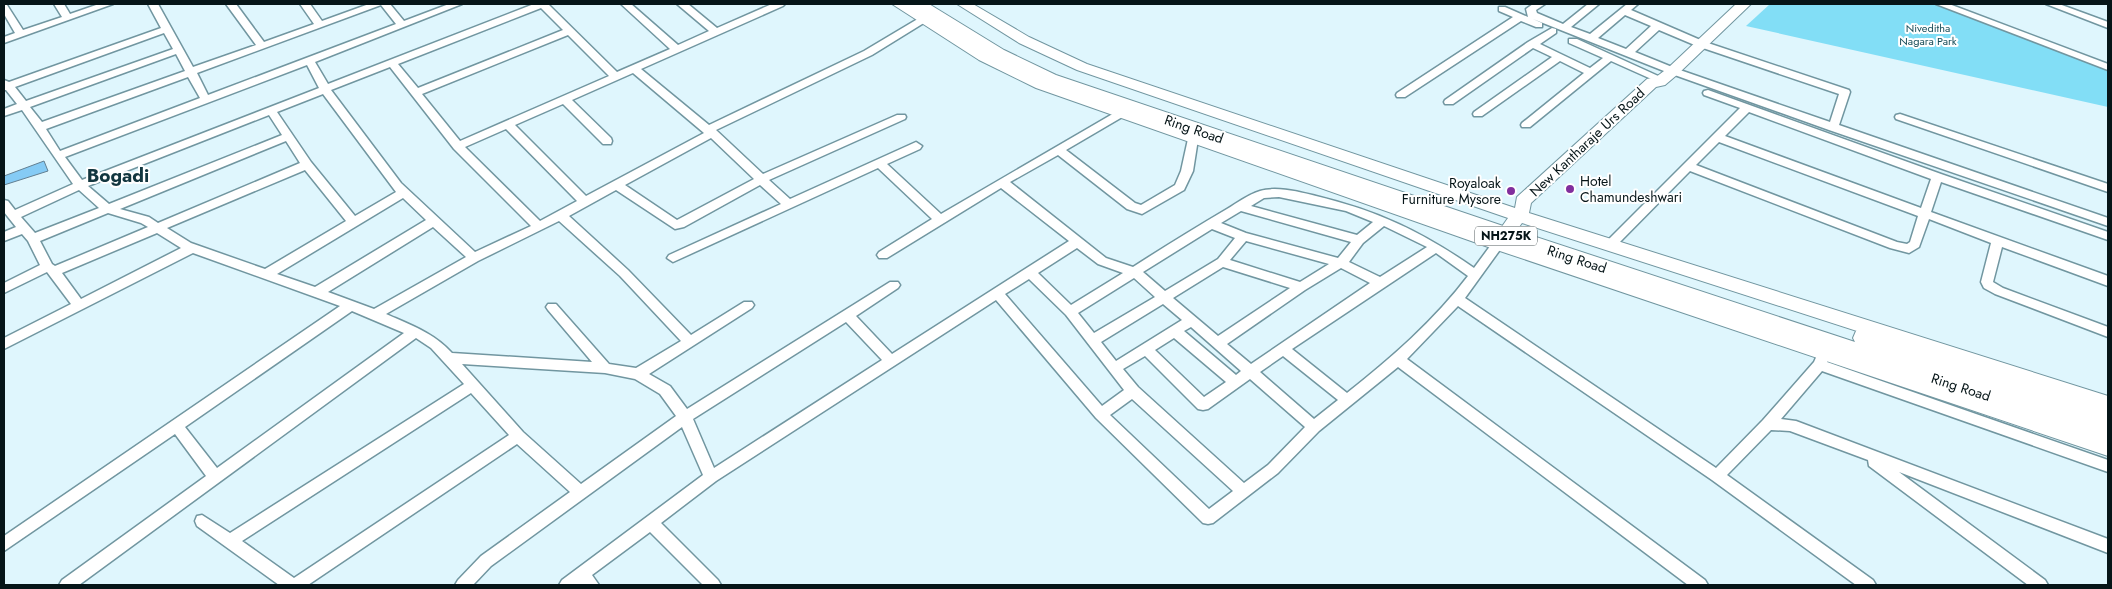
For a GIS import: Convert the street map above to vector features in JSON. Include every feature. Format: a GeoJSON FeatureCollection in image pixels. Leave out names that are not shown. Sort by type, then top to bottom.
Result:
{"type":"FeatureCollection","features":[{"type":"Feature","properties":{"kind":"highway","name":"Ring Road"},"geometry":{"type":"LineString","coordinates":[[944,4],[1028,54],[1080,76],[1512,225],[2108,436]]}},
{"type":"Feature","properties":{"kind":"highway","name":"Ring Road"},"geometry":{"type":"LineString","coordinates":[[921,11],[998,54],[1050,79],[1512,225],[2108,417]]}},
{"type":"Feature","properties":{"kind":"street"},"geometry":{"type":"LineString","coordinates":[[59,4],[68,18]]}},
{"type":"Feature","properties":{"kind":"street"},"geometry":{"type":"LineString","coordinates":[[4,40],[108,4]]}},
{"type":"Feature","properties":{"kind":"street"},"geometry":{"type":"LineString","coordinates":[[153,4],[206,100]]}},
{"type":"Feature","properties":{"kind":"street"},"geometry":{"type":"LineString","coordinates":[[231,4],[262,46]]}},
{"type":"Feature","properties":{"kind":"street"},"geometry":{"type":"LineString","coordinates":[[304,4],[320,25]]}},
{"type":"Feature","properties":{"kind":"street"},"geometry":{"type":"LineString","coordinates":[[40,127],[377,4]]}},
{"type":"Feature","properties":{"kind":"street"},"geometry":{"type":"LineString","coordinates":[[385,4],[402,25]]}},
{"type":"Feature","properties":{"kind":"street"},"geometry":{"type":"LineString","coordinates":[[58,156],[457,4]]}},
{"type":"Feature","properties":{"kind":"street"},"geometry":{"type":"LineString","coordinates":[[14,215],[80,185],[542,4],[616,77]]}},
{"type":"Feature","properties":{"kind":"street"},"geometry":{"type":"LineString","coordinates":[[626,4],[676,49]]}},
{"type":"Feature","properties":{"kind":"street"},"geometry":{"type":"LineString","coordinates":[[682,4],[716,32]]}},
{"type":"Feature","properties":{"kind":"street"},"geometry":{"type":"LineString","coordinates":[[899,4],[921,11],[984,57],[1015,74],[1120,114],[1193,139],[1512,225],[1610,244],[2108,404]]}},
{"type":"Feature","properties":{"kind":"street"},"geometry":{"type":"LineString","coordinates":[[964,4],[1024,40],[1082,67],[1512,225],[1822,359],[2108,466]]}},
{"type":"Feature","properties":{"kind":"street"},"geometry":{"type":"LineString","coordinates":[[1540,4],[1531,9],[1532,15],[1628,53],[1665,77],[1833,128],[2108,222]]}},
{"type":"Feature","properties":{"kind":"street"},"geometry":{"type":"LineString","coordinates":[[1564,28],[1594,4]]}},
{"type":"Feature","properties":{"kind":"street"},"geometry":{"type":"LineString","coordinates":[[1590,39],[1632,4]]}},
{"type":"Feature","properties":{"kind":"street","name":"New Kantharaje Urs Road"},"geometry":{"type":"LineString","coordinates":[[1512,225],[1654,94],[1661,87],[1665,77],[1744,4]]}},
{"type":"Feature","properties":{"kind":"street"},"geometry":{"type":"LineString","coordinates":[[1941,4],[2108,65]]}},
{"type":"Feature","properties":{"kind":"street"},"geometry":{"type":"LineString","coordinates":[[2051,4],[2108,25]]}},
{"type":"Feature","properties":{"kind":"street"},"geometry":{"type":"LineString","coordinates":[[458,146],[616,77],[772,5]]}},
{"type":"Feature","properties":{"kind":"street"},"geometry":{"type":"LineString","coordinates":[[4,7],[21,34]]}},
{"type":"Feature","properties":{"kind":"street"},"geometry":{"type":"LineString","coordinates":[[1502,9],[1610,57],[1937,177],[2108,236]]}},
{"type":"Feature","properties":{"kind":"street"},"geometry":{"type":"LineString","coordinates":[[374,315],[474,258],[539,227],[617,185],[709,132],[868,53],[921,11]]}},
{"type":"Feature","properties":{"kind":"street"},"geometry":{"type":"LineString","coordinates":[[1624,11],[1701,44],[1845,92],[1833,128]]}},
{"type":"Feature","properties":{"kind":"street"},"geometry":{"type":"LineString","coordinates":[[1401,96],[1520,17]]}},
{"type":"Feature","properties":{"kind":"street"},"geometry":{"type":"LineString","coordinates":[[1628,53],[1658,25]]}},
{"type":"Feature","properties":{"kind":"street"},"geometry":{"type":"LineString","coordinates":[[167,29],[5,85],[40,127],[58,156],[80,185],[107,209],[145,220],[192,248],[351,305],[415,332],[436,344],[518,436],[580,492]]}},
{"type":"Feature","properties":{"kind":"street"},"geometry":{"type":"LineString","coordinates":[[416,93],[570,31]]}},
{"type":"Feature","properties":{"kind":"street"},"geometry":{"type":"LineString","coordinates":[[1449,102],[1552,31]]}},
{"type":"Feature","properties":{"kind":"street"},"geometry":{"type":"LineString","coordinates":[[1532,44],[1590,72]]}},
{"type":"Feature","properties":{"kind":"street"},"geometry":{"type":"LineString","coordinates":[[4,113],[178,50]]}},
{"type":"Feature","properties":{"kind":"street"},"geometry":{"type":"LineString","coordinates":[[1478,114],[1559,57]]}},
{"type":"Feature","properties":{"kind":"street"},"geometry":{"type":"LineString","coordinates":[[1526,125],[1610,57]]}},
{"type":"Feature","properties":{"kind":"street"},"geometry":{"type":"LineString","coordinates":[[309,60],[325,89],[397,186],[474,258]]}},
{"type":"Feature","properties":{"kind":"street"},"geometry":{"type":"LineString","coordinates":[[392,63],[458,146],[539,227]]}},
{"type":"Feature","properties":{"kind":"street"},"geometry":{"type":"LineString","coordinates":[[634,68],[709,132],[789,205]]}},
{"type":"Feature","properties":{"kind":"street"},"geometry":{"type":"LineString","coordinates":[[565,99],[607,142]]}},
{"type":"Feature","properties":{"kind":"street"},"geometry":{"type":"LineString","coordinates":[[1610,244],[1747,107]]}},
{"type":"Feature","properties":{"kind":"street"},"geometry":{"type":"LineString","coordinates":[[271,110],[307,166],[353,222]]}},
{"type":"Feature","properties":{"kind":"street"},"geometry":{"type":"LineString","coordinates":[[883,255],[1002,182],[1120,114]]}},
{"type":"Feature","properties":{"kind":"street"},"geometry":{"type":"LineString","coordinates":[[617,185],[675,225],[762,179],[901,117]]}},
{"type":"Feature","properties":{"kind":"street"},"geometry":{"type":"LineString","coordinates":[[1900,117],[2108,188]]}},
{"type":"Feature","properties":{"kind":"street"},"geometry":{"type":"LineString","coordinates":[[508,124],[585,202]]}},
{"type":"Feature","properties":{"kind":"street"},"geometry":{"type":"LineString","coordinates":[[33,239],[288,136]]}},
{"type":"Feature","properties":{"kind":"street"},"geometry":{"type":"LineString","coordinates":[[1717,137],[2108,280]]}},
{"type":"Feature","properties":{"kind":"street"},"geometry":{"type":"LineString","coordinates":[[1058,149],[1131,206],[1142,210],[1180,187],[1187,171],[1193,139]]}},
{"type":"Feature","properties":{"kind":"street"},"geometry":{"type":"LineString","coordinates":[[673,258],[916,146]]}},
{"type":"Feature","properties":{"kind":"street"},"geometry":{"type":"LineString","coordinates":[[880,163],[940,220]]}},
{"type":"Feature","properties":{"kind":"street"},"geometry":{"type":"LineString","coordinates":[[4,288],[159,228],[307,166]]}},
{"type":"Feature","properties":{"kind":"street"},"geometry":{"type":"LineString","coordinates":[[1689,167],[1903,248],[1912,248],[1915,244],[1937,177]]}},
{"type":"Feature","properties":{"kind":"street"},"geometry":{"type":"LineString","coordinates":[[1002,182],[1102,261],[1136,272],[1314,427]]}},
{"type":"Feature","properties":{"kind":"street"},"geometry":{"type":"LineString","coordinates":[[265,275],[404,192]]}},
{"type":"Feature","properties":{"kind":"street"},"geometry":{"type":"LineString","coordinates":[[1070,312],[1262,194],[1279,193],[1304,196],[1348,208],[1420,236],[1474,274]]}},
{"type":"Feature","properties":{"kind":"street"},"geometry":{"type":"LineString","coordinates":[[4,204],[33,239],[50,269],[79,306]]}},
{"type":"Feature","properties":{"kind":"street"},"geometry":{"type":"LineString","coordinates":[[1240,208],[1359,240]]}},
{"type":"Feature","properties":{"kind":"street"},"geometry":{"type":"LineString","coordinates":[[560,215],[624,273],[690,342]]}},
{"type":"Feature","properties":{"kind":"street"},"geometry":{"type":"LineString","coordinates":[[316,293],[434,221]]}},
{"type":"Feature","properties":{"kind":"street"},"geometry":{"type":"LineString","coordinates":[[1218,343],[1301,287],[1341,263],[1359,240],[1382,221]]}},
{"type":"Feature","properties":{"kind":"street"},"geometry":{"type":"LineString","coordinates":[[1211,224],[1243,236],[1341,263],[1379,282]]}},
{"type":"Feature","properties":{"kind":"street"},"geometry":{"type":"LineString","coordinates":[[998,294],[1101,414],[1208,518],[1273,469],[1314,427],[1398,360],[1457,299],[1512,225]]}},
{"type":"Feature","properties":{"kind":"street"},"geometry":{"type":"LineString","coordinates":[[4,237],[24,228]]}},
{"type":"Feature","properties":{"kind":"street"},"geometry":{"type":"LineString","coordinates":[[1094,340],[1222,262],[1243,236]]}},
{"type":"Feature","properties":{"kind":"street"},"geometry":{"type":"LineString","coordinates":[[1998,240],[1987,282],[1988,285],[1999,291],[2108,332]]}},
{"type":"Feature","properties":{"kind":"street"},"geometry":{"type":"LineString","coordinates":[[567,585],[586,580],[650,522],[711,477],[1078,241]]}},
{"type":"Feature","properties":{"kind":"street"},"geometry":{"type":"LineString","coordinates":[[1146,349],[1203,405],[1249,371],[1379,282],[1436,246]]}},
{"type":"Feature","properties":{"kind":"street"},"geometry":{"type":"LineString","coordinates":[[4,344],[192,248]]}},
{"type":"Feature","properties":{"kind":"street"},"geometry":{"type":"LineString","coordinates":[[1222,262],[1301,287]]}},
{"type":"Feature","properties":{"kind":"street"},"geometry":{"type":"LineString","coordinates":[[1031,273],[1070,312],[1133,391],[1243,491]]}},
{"type":"Feature","properties":{"kind":"street"},"geometry":{"type":"LineString","coordinates":[[463,585],[486,561],[685,417],[894,285]]}},
{"type":"Feature","properties":{"kind":"street"},"geometry":{"type":"LineString","coordinates":[[1457,299],[1717,476],[1868,585]]}},
{"type":"Feature","properties":{"kind":"street"},"geometry":{"type":"LineString","coordinates":[[4,544],[351,305]]}},
{"type":"Feature","properties":{"kind":"street"},"geometry":{"type":"LineString","coordinates":[[638,374],[748,305]]}},
{"type":"Feature","properties":{"kind":"street"},"geometry":{"type":"LineString","coordinates":[[552,307],[606,368]]}},
{"type":"Feature","properties":{"kind":"street"},"geometry":{"type":"LineString","coordinates":[[847,315],[891,360]]}},
{"type":"Feature","properties":{"kind":"street"},"geometry":{"type":"LineString","coordinates":[[1115,368],[1191,321]]}},
{"type":"Feature","properties":{"kind":"street"},"geometry":{"type":"LineString","coordinates":[[66,585],[415,332]]}},
{"type":"Feature","properties":{"kind":"street"},"geometry":{"type":"LineString","coordinates":[[1176,332],[1236,382]]}},
{"type":"Feature","properties":{"kind":"street"},"geometry":{"type":"LineString","coordinates":[[1283,348],[1348,401]]}},
{"type":"Feature","properties":{"kind":"street"},"geometry":{"type":"LineString","coordinates":[[448,358],[606,368],[638,374],[665,390],[685,417],[711,477]]}},
{"type":"Feature","properties":{"kind":"street"},"geometry":{"type":"LineString","coordinates":[[1717,476],[1768,424],[1822,359]]}},
{"type":"Feature","properties":{"kind":"street"},"geometry":{"type":"LineString","coordinates":[[1822,359],[2108,448]]}},
{"type":"Feature","properties":{"kind":"street"},"geometry":{"type":"LineString","coordinates":[[1398,360],[1700,585]]}},
{"type":"Feature","properties":{"kind":"street"},"geometry":{"type":"LineString","coordinates":[[229,541],[472,385]]}},
{"type":"Feature","properties":{"kind":"street"},"geometry":{"type":"LineString","coordinates":[[1101,414],[1133,391]]}},
{"type":"Feature","properties":{"kind":"street"},"geometry":{"type":"LineString","coordinates":[[1768,424],[1791,424],[2108,546]]}},
{"type":"Feature","properties":{"kind":"street"},"geometry":{"type":"LineString","coordinates":[[176,425],[215,477]]}},
{"type":"Feature","properties":{"kind":"street"},"geometry":{"type":"LineString","coordinates":[[296,585],[518,436]]}},
{"type":"Feature","properties":{"kind":"street"},"geometry":{"type":"LineString","coordinates":[[1860,451],[2040,585]]}},
{"type":"Feature","properties":{"kind":"street"},"geometry":{"type":"LineString","coordinates":[[202,521],[290,585]]}},
{"type":"Feature","properties":{"kind":"street"},"geometry":{"type":"LineString","coordinates":[[650,522],[713,585]]}},
{"type":"Feature","properties":{"kind":"green space","name":"Niveditha Nagara Park"},"geometry":{"type":"Polygon","coordinates":[[[1770,4],[1936,4],[2108,69],[2108,107],[1746,26],[1770,4]]]}},
{"type":"Feature","properties":{"kind":"building"},"geometry":{"type":"Polygon","coordinates":[[[44,161],[48,171],[4,185],[4,176],[44,161]]]}},
{"type":"Feature","properties":{"kind":"place","name":"Hotel Chamundeshwari"},"geometry":{"type":"Point","coordinates":[1570,189]}},
{"type":"Feature","properties":{"kind":"place","name":"Royaloak Furniture Mysore"},"geometry":{"type":"Point","coordinates":[1511,191]}},
{"type":"Feature","properties":{"kind":"district","name":"Bogadi"},"geometry":{"type":"Point","coordinates":[118,175]}}]}
